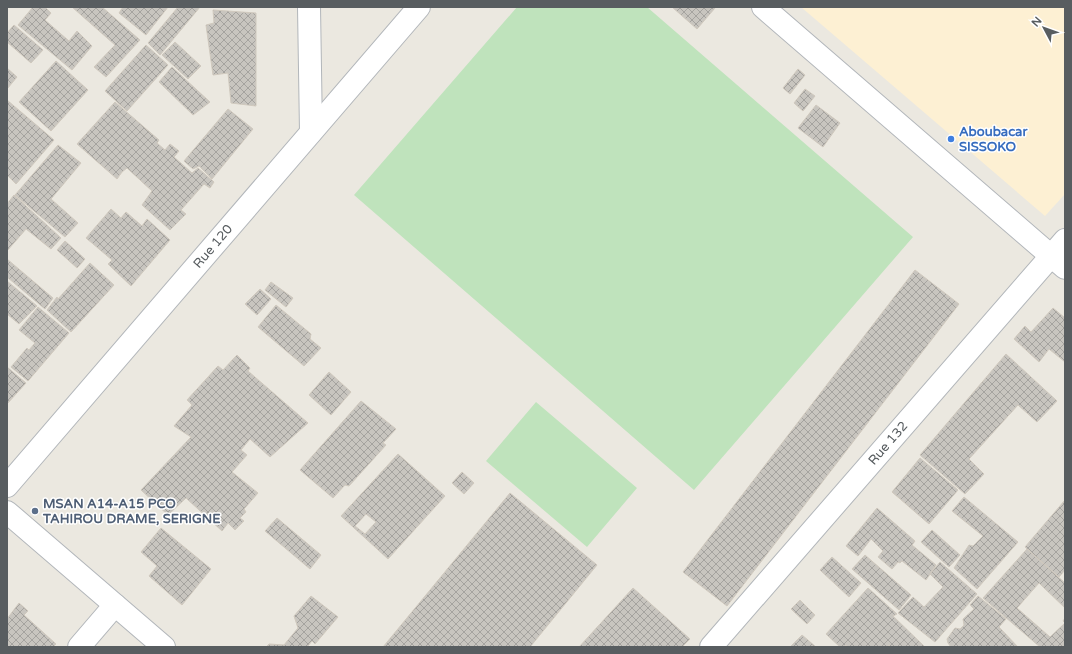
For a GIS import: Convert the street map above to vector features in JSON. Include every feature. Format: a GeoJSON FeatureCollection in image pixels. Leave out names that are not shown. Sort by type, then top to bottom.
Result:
{"type":"FeatureCollection","features":[{"type":"Feature","properties":{"kind":"street"},"geometry":{"type":"LineString","coordinates":[[309,7],[311,132]]}},
{"type":"Feature","properties":{"kind":"street","name":"Rue 120"},"geometry":{"type":"LineString","coordinates":[[7,486],[419,7]]}},
{"type":"Feature","properties":{"kind":"street"},"geometry":{"type":"LineString","coordinates":[[763,7],[1060,255]]}},
{"type":"Feature","properties":{"kind":"street","name":"Rue 132"},"geometry":{"type":"LineString","coordinates":[[711,647],[1060,255]]}},
{"type":"Feature","properties":{"kind":"street"},"geometry":{"type":"LineString","coordinates":[[7,512],[164,647]]}},
{"type":"Feature","properties":{"kind":"street"},"geometry":{"type":"LineString","coordinates":[[79,647],[115,605]]}},
{"type":"Feature","properties":{"kind":"shaded area"},"geometry":{"type":"Polygon","coordinates":[[[801,7],[1065,7],[1065,194],[1045,216],[801,7]]]}},
{"type":"Feature","properties":{"kind":"green space"},"geometry":{"type":"Polygon","coordinates":[[[517,7],[647,7],[913,237],[694,490],[354,195],[517,7]]]}},
{"type":"Feature","properties":{"kind":"green space"},"geometry":{"type":"Polygon","coordinates":[[[536,402],[637,488],[587,547],[486,461],[536,402]]]}},
{"type":"Feature","properties":{"kind":"building"},"geometry":{"type":"Polygon","coordinates":[[[33,7],[45,7],[51,13],[45,20],[69,41],[77,31],[92,46],[72,70],[18,25],[33,7]]]}},
{"type":"Feature","properties":{"kind":"building"},"geometry":{"type":"Polygon","coordinates":[[[72,7],[102,7],[140,40],[106,77],[94,67],[115,45],[72,7]]]}},
{"type":"Feature","properties":{"kind":"building"},"geometry":{"type":"Polygon","coordinates":[[[123,7],[168,7],[146,35],[119,13],[123,7]]]}},
{"type":"Feature","properties":{"kind":"building"},"geometry":{"type":"Polygon","coordinates":[[[178,7],[200,7],[160,55],[148,43],[178,7]]]}},
{"type":"Feature","properties":{"kind":"building"},"geometry":{"type":"Polygon","coordinates":[[[672,7],[714,7],[715,8],[697,29],[672,7]]]}},
{"type":"Feature","properties":{"kind":"building"},"geometry":{"type":"Polygon","coordinates":[[[213,10],[256,13],[256,106],[231,103],[228,73],[213,75],[206,25],[214,23],[213,10]]]}},
{"type":"Feature","properties":{"kind":"building"},"geometry":{"type":"Polygon","coordinates":[[[14,25],[43,50],[31,63],[7,42],[7,33],[14,25]]]}},
{"type":"Feature","properties":{"kind":"building"},"geometry":{"type":"Polygon","coordinates":[[[175,42],[201,66],[188,79],[162,55],[175,42]]]}},
{"type":"Feature","properties":{"kind":"building"},"geometry":{"type":"Polygon","coordinates":[[[146,45],[168,65],[127,111],[105,91],[146,45]]]}},
{"type":"Feature","properties":{"kind":"building"},"geometry":{"type":"Polygon","coordinates":[[[56,61],[88,90],[51,131],[19,102],[56,61]]]}},
{"type":"Feature","properties":{"kind":"building"},"geometry":{"type":"Polygon","coordinates":[[[172,67],[210,102],[193,115],[159,82],[172,67]]]}},
{"type":"Feature","properties":{"kind":"building"},"geometry":{"type":"Polygon","coordinates":[[[7,68],[17,77],[7,89],[7,68]]]}},
{"type":"Feature","properties":{"kind":"building"},"geometry":{"type":"Polygon","coordinates":[[[798,69],[805,75],[790,94],[783,88],[798,69]]]}},
{"type":"Feature","properties":{"kind":"building"},"geometry":{"type":"Polygon","coordinates":[[[805,89],[815,96],[803,111],[794,103],[805,89]]]}},
{"type":"Feature","properties":{"kind":"building"},"geometry":{"type":"Polygon","coordinates":[[[7,100],[54,140],[16,184],[7,175],[7,100]]]}},
{"type":"Feature","properties":{"kind":"building"},"geometry":{"type":"Polygon","coordinates":[[[115,102],[159,140],[157,143],[165,150],[170,144],[179,151],[174,157],[192,173],[198,168],[214,182],[210,188],[204,184],[181,210],[186,214],[170,230],[142,205],[152,191],[127,168],[117,179],[77,144],[115,102]]]}},
{"type":"Feature","properties":{"kind":"building"},"geometry":{"type":"Polygon","coordinates":[[[816,105],[840,123],[823,147],[798,128],[816,105]]]}},
{"type":"Feature","properties":{"kind":"building"},"geometry":{"type":"Polygon","coordinates":[[[228,109],[253,129],[212,179],[199,166],[193,169],[184,161],[228,109]]]}},
{"type":"Feature","properties":{"kind":"building"},"geometry":{"type":"Polygon","coordinates":[[[58,145],[81,163],[51,199],[78,223],[65,237],[15,195],[58,145]]]}},
{"type":"Feature","properties":{"kind":"building"},"geometry":{"type":"Polygon","coordinates":[[[14,195],[61,238],[51,249],[26,229],[7,251],[7,204],[14,195]]]}},
{"type":"Feature","properties":{"kind":"building"},"geometry":{"type":"Polygon","coordinates":[[[111,209],[121,218],[126,212],[142,226],[147,219],[170,240],[131,286],[108,264],[112,260],[86,238],[111,209]]]}},
{"type":"Feature","properties":{"kind":"building"},"geometry":{"type":"Polygon","coordinates":[[[65,241],[85,259],[77,268],[57,250],[65,241]]]}},
{"type":"Feature","properties":{"kind":"building"},"geometry":{"type":"Polygon","coordinates":[[[7,259],[53,298],[45,309],[7,277],[7,259]]]}},
{"type":"Feature","properties":{"kind":"building"},"geometry":{"type":"Polygon","coordinates":[[[90,263],[114,285],[71,332],[47,310],[57,297],[58,299],[90,263]]]}},
{"type":"Feature","properties":{"kind":"building"},"geometry":{"type":"Polygon","coordinates":[[[915,270],[959,304],[727,606],[683,572],[915,270]]]}},
{"type":"Feature","properties":{"kind":"building"},"geometry":{"type":"Polygon","coordinates":[[[7,281],[37,306],[19,324],[7,314],[7,281]]]}},
{"type":"Feature","properties":{"kind":"building"},"geometry":{"type":"Polygon","coordinates":[[[271,282],[293,298],[286,307],[265,290],[271,282]]]}},
{"type":"Feature","properties":{"kind":"building"},"geometry":{"type":"Polygon","coordinates":[[[260,289],[271,299],[257,315],[245,304],[260,289]]]}},
{"type":"Feature","properties":{"kind":"building"},"geometry":{"type":"Polygon","coordinates":[[[276,305],[311,334],[310,339],[321,348],[304,366],[258,327],[276,305]]]}},
{"type":"Feature","properties":{"kind":"building"},"geometry":{"type":"Polygon","coordinates":[[[38,307],[69,333],[28,381],[11,367],[27,348],[29,350],[35,343],[19,330],[38,307]]]}},
{"type":"Feature","properties":{"kind":"building"},"geometry":{"type":"Polygon","coordinates":[[[1053,308],[1065,318],[1065,362],[1049,349],[1039,362],[1014,339],[1025,326],[1031,332],[1053,308]]]}},
{"type":"Feature","properties":{"kind":"building"},"geometry":{"type":"Polygon","coordinates":[[[1006,354],[1057,401],[1037,422],[1018,405],[969,459],[984,474],[965,494],[920,455],[1006,354]]]}},
{"type":"Feature","properties":{"kind":"building"},"geometry":{"type":"Polygon","coordinates":[[[237,355],[250,368],[248,371],[308,423],[270,457],[250,439],[241,450],[247,455],[232,472],[258,493],[244,509],[246,512],[240,518],[244,521],[235,530],[228,523],[222,531],[186,498],[168,515],[141,490],[191,437],[174,426],[192,405],[187,400],[218,366],[223,370],[237,355]]]}},
{"type":"Feature","properties":{"kind":"building"},"geometry":{"type":"Polygon","coordinates":[[[7,367],[26,383],[7,404],[7,367]]]}},
{"type":"Feature","properties":{"kind":"building"},"geometry":{"type":"Polygon","coordinates":[[[329,372],[351,392],[331,415],[309,395],[329,372]]]}},
{"type":"Feature","properties":{"kind":"building"},"geometry":{"type":"Polygon","coordinates":[[[361,401],[396,429],[383,443],[386,445],[349,486],[345,485],[333,498],[300,470],[361,401]]]}},
{"type":"Feature","properties":{"kind":"building"},"geometry":{"type":"Polygon","coordinates":[[[398,454],[445,496],[388,559],[341,516],[398,454]],[[366,514],[355,526],[365,534],[376,522],[366,514]]]}},
{"type":"Feature","properties":{"kind":"building"},"geometry":{"type":"Polygon","coordinates":[[[920,458],[958,490],[929,524],[892,492],[920,458]]]}},
{"type":"Feature","properties":{"kind":"building"},"geometry":{"type":"Polygon","coordinates":[[[462,472],[474,483],[464,494],[452,483],[462,472]]]}},
{"type":"Feature","properties":{"kind":"building"},"geometry":{"type":"Polygon","coordinates":[[[510,493],[597,565],[530,647],[383,647],[510,493]]]}},
{"type":"Feature","properties":{"kind":"building"},"geometry":{"type":"Polygon","coordinates":[[[964,497],[1018,542],[977,589],[954,568],[969,545],[973,546],[983,536],[952,511],[964,497]]]}},
{"type":"Feature","properties":{"kind":"building"},"geometry":{"type":"Polygon","coordinates":[[[1065,500],[1065,570],[1059,577],[1025,547],[1065,500]]]}},
{"type":"Feature","properties":{"kind":"building"},"geometry":{"type":"Polygon","coordinates":[[[877,508],[915,541],[912,545],[936,565],[926,580],[902,561],[900,563],[898,562],[892,569],[878,557],[883,551],[871,539],[858,556],[846,546],[877,508]]]}},
{"type":"Feature","properties":{"kind":"building"},"geometry":{"type":"Polygon","coordinates":[[[277,518],[321,555],[310,569],[265,531],[277,518]]]}},
{"type":"Feature","properties":{"kind":"building"},"geometry":{"type":"Polygon","coordinates":[[[161,528],[211,569],[182,605],[149,576],[157,566],[141,552],[161,528]]]}},
{"type":"Feature","properties":{"kind":"building"},"geometry":{"type":"Polygon","coordinates":[[[932,530],[960,555],[949,567],[921,542],[932,530]]]}},
{"type":"Feature","properties":{"kind":"building"},"geometry":{"type":"Polygon","coordinates":[[[1027,549],[1065,583],[1065,608],[1039,583],[1017,608],[1050,637],[1065,623],[1065,647],[1040,647],[983,598],[1027,549]]]}},
{"type":"Feature","properties":{"kind":"building"},"geometry":{"type":"Polygon","coordinates":[[[865,555],[911,595],[899,610],[852,569],[865,555]]]}},
{"type":"Feature","properties":{"kind":"building"},"geometry":{"type":"Polygon","coordinates":[[[832,557],[861,583],[849,597],[820,570],[832,557]]]}},
{"type":"Feature","properties":{"kind":"building"},"geometry":{"type":"Polygon","coordinates":[[[940,562],[977,594],[935,642],[898,613],[913,597],[924,607],[943,587],[930,574],[940,562]]]}},
{"type":"Feature","properties":{"kind":"building"},"geometry":{"type":"Polygon","coordinates":[[[633,588],[690,639],[682,647],[579,647],[633,588]]]}},
{"type":"Feature","properties":{"kind":"building"},"geometry":{"type":"Polygon","coordinates":[[[868,588],[897,614],[893,616],[925,647],[891,647],[889,645],[887,647],[847,647],[846,645],[844,647],[840,647],[826,634],[868,588]]]}},
{"type":"Feature","properties":{"kind":"building"},"geometry":{"type":"Polygon","coordinates":[[[311,596],[338,617],[315,644],[312,641],[307,647],[266,647],[269,644],[284,645],[298,628],[294,616],[311,596]]]}},
{"type":"Feature","properties":{"kind":"building"},"geometry":{"type":"Polygon","coordinates":[[[978,596],[1006,619],[999,627],[1018,647],[951,647],[947,639],[955,628],[960,629],[964,625],[963,619],[974,609],[970,605],[978,596]]]}},
{"type":"Feature","properties":{"kind":"building"},"geometry":{"type":"Polygon","coordinates":[[[800,600],[815,615],[807,624],[791,609],[800,600]]]}},
{"type":"Feature","properties":{"kind":"building"},"geometry":{"type":"Polygon","coordinates":[[[19,603],[28,611],[24,615],[56,644],[53,647],[7,647],[7,619],[19,603]]]}},
{"type":"Feature","properties":{"kind":"building"},"geometry":{"type":"Polygon","coordinates":[[[802,635],[816,647],[790,647],[802,635]]]}},
{"type":"Feature","properties":{"kind":"place","name":"Aboubacar SISSOKO"},"geometry":{"type":"Point","coordinates":[951,139]}},
{"type":"Feature","properties":{"kind":"place","name":"MSAN A14-A15 PCO TAHIROU DRAME, SERIGNE"},"geometry":{"type":"Point","coordinates":[35,511]}}]}
